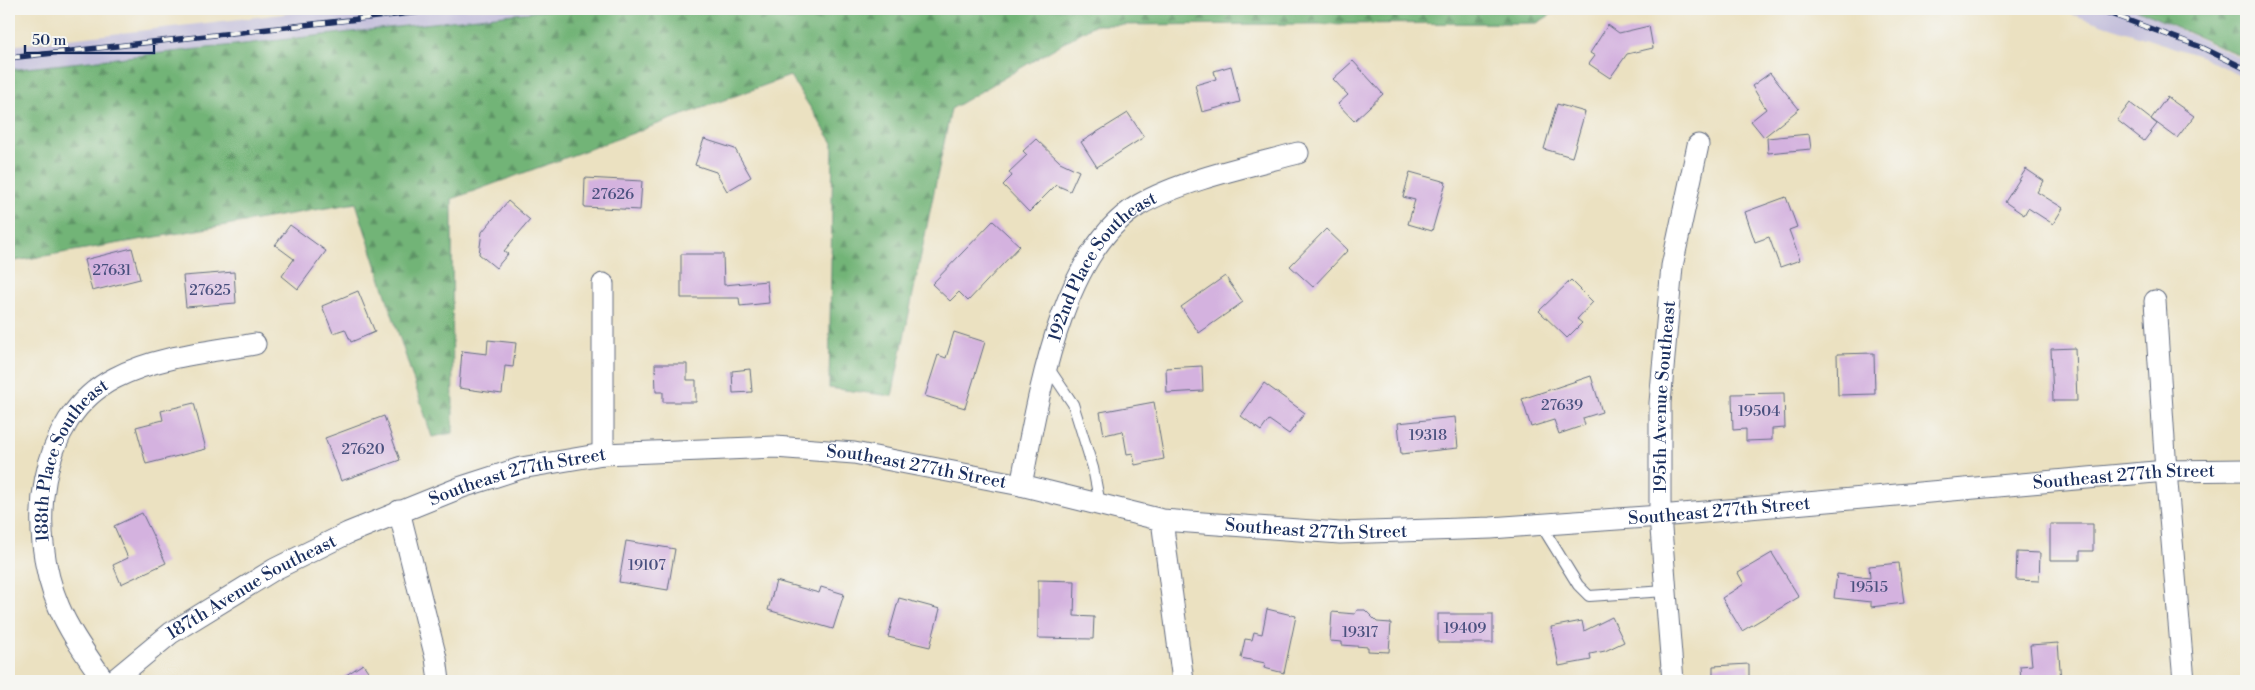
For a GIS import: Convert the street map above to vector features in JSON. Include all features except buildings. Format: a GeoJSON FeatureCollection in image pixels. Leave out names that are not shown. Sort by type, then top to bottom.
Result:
{"type":"FeatureCollection","features":[{"type":"Feature","properties":{"kind":"street","name":"195th Avenue Southeast"},"geometry":{"type":"LineString","coordinates":[[1673,681],[1660,516],[1660,403],[1672,266],[1698,145]]}},
{"type":"Feature","properties":{"kind":"street","name":"192nd Place Southeast"},"geometry":{"type":"LineString","coordinates":[[1021,485],[1040,393],[1063,310],[1086,262],[1118,221],[1138,206],[1161,194],[1222,174],[1298,153]]}},
{"type":"Feature","properties":{"kind":"street"},"geometry":{"type":"LineString","coordinates":[[603,284],[603,454]]}},
{"type":"Feature","properties":{"kind":"street"},"geometry":{"type":"LineString","coordinates":[[2155,301],[2166,471],[2184,681]]}},
{"type":"Feature","properties":{"kind":"street","name":"188th Place Southeast"},"geometry":{"type":"LineString","coordinates":[[104,681],[78,641],[59,606],[47,570],[42,525],[43,488],[50,455],[66,422],[91,394],[115,378],[156,362],[255,344]]}},
{"type":"Feature","properties":{"kind":"street","name":"Southeast 277th Street"},"geometry":{"type":"LineString","coordinates":[[399,511],[462,487],[521,468],[603,454],[775,447],[854,453],[1021,485],[1162,520],[1340,533],[1431,532],[1660,516],[2166,471],[2246,470]]}},
{"type":"Feature","properties":{"kind":"street"},"geometry":{"type":"LineString","coordinates":[[399,511],[436,658],[439,681]]}},
{"type":"Feature","properties":{"kind":"street","name":"187th Avenue Southeast"},"geometry":{"type":"LineString","coordinates":[[113,681],[171,633],[275,569],[348,533],[399,511]]}},
{"type":"Feature","properties":{"kind":"street"},"geometry":{"type":"LineString","coordinates":[[1162,520],[1183,681]]}},
{"type":"Feature","properties":{"kind":"lane"},"geometry":{"type":"LineString","coordinates":[[1047,367],[1074,404],[1093,468],[1100,504]]}},
{"type":"Feature","properties":{"kind":"lane"},"geometry":{"type":"LineString","coordinates":[[1542,524],[1578,585],[1589,596],[1666,592]]}},
{"type":"Feature","properties":{"kind":"shaded area"},"geometry":{"type":"Polygon","coordinates":[[[326,9],[559,9],[9,70],[9,46],[326,9]]]}},
{"type":"Feature","properties":{"kind":"shaded area"},"geometry":{"type":"Polygon","coordinates":[[[2055,9],[2135,9],[2246,60],[2246,79],[2203,57],[2055,9]]]}},
{"type":"Feature","properties":{"kind":"green space"},"geometry":{"type":"Polygon","coordinates":[[[559,9],[1560,9],[1537,23],[1094,25],[951,109],[892,396],[829,388],[833,143],[790,76],[452,199],[453,433],[432,437],[356,203],[9,262],[9,70],[559,9]]]}},
{"type":"Feature","properties":{"kind":"green space"},"geometry":{"type":"Polygon","coordinates":[[[2136,9],[2246,9],[2246,58],[2136,9]]]}},
{"type":"Feature","properties":{"kind":"railway"},"geometry":{"type":"LineString","coordinates":[[9,58],[448,9]]}},
{"type":"Feature","properties":{"kind":"railway"},"geometry":{"type":"LineString","coordinates":[[2097,9],[2201,47],[2246,69]]}}]}
